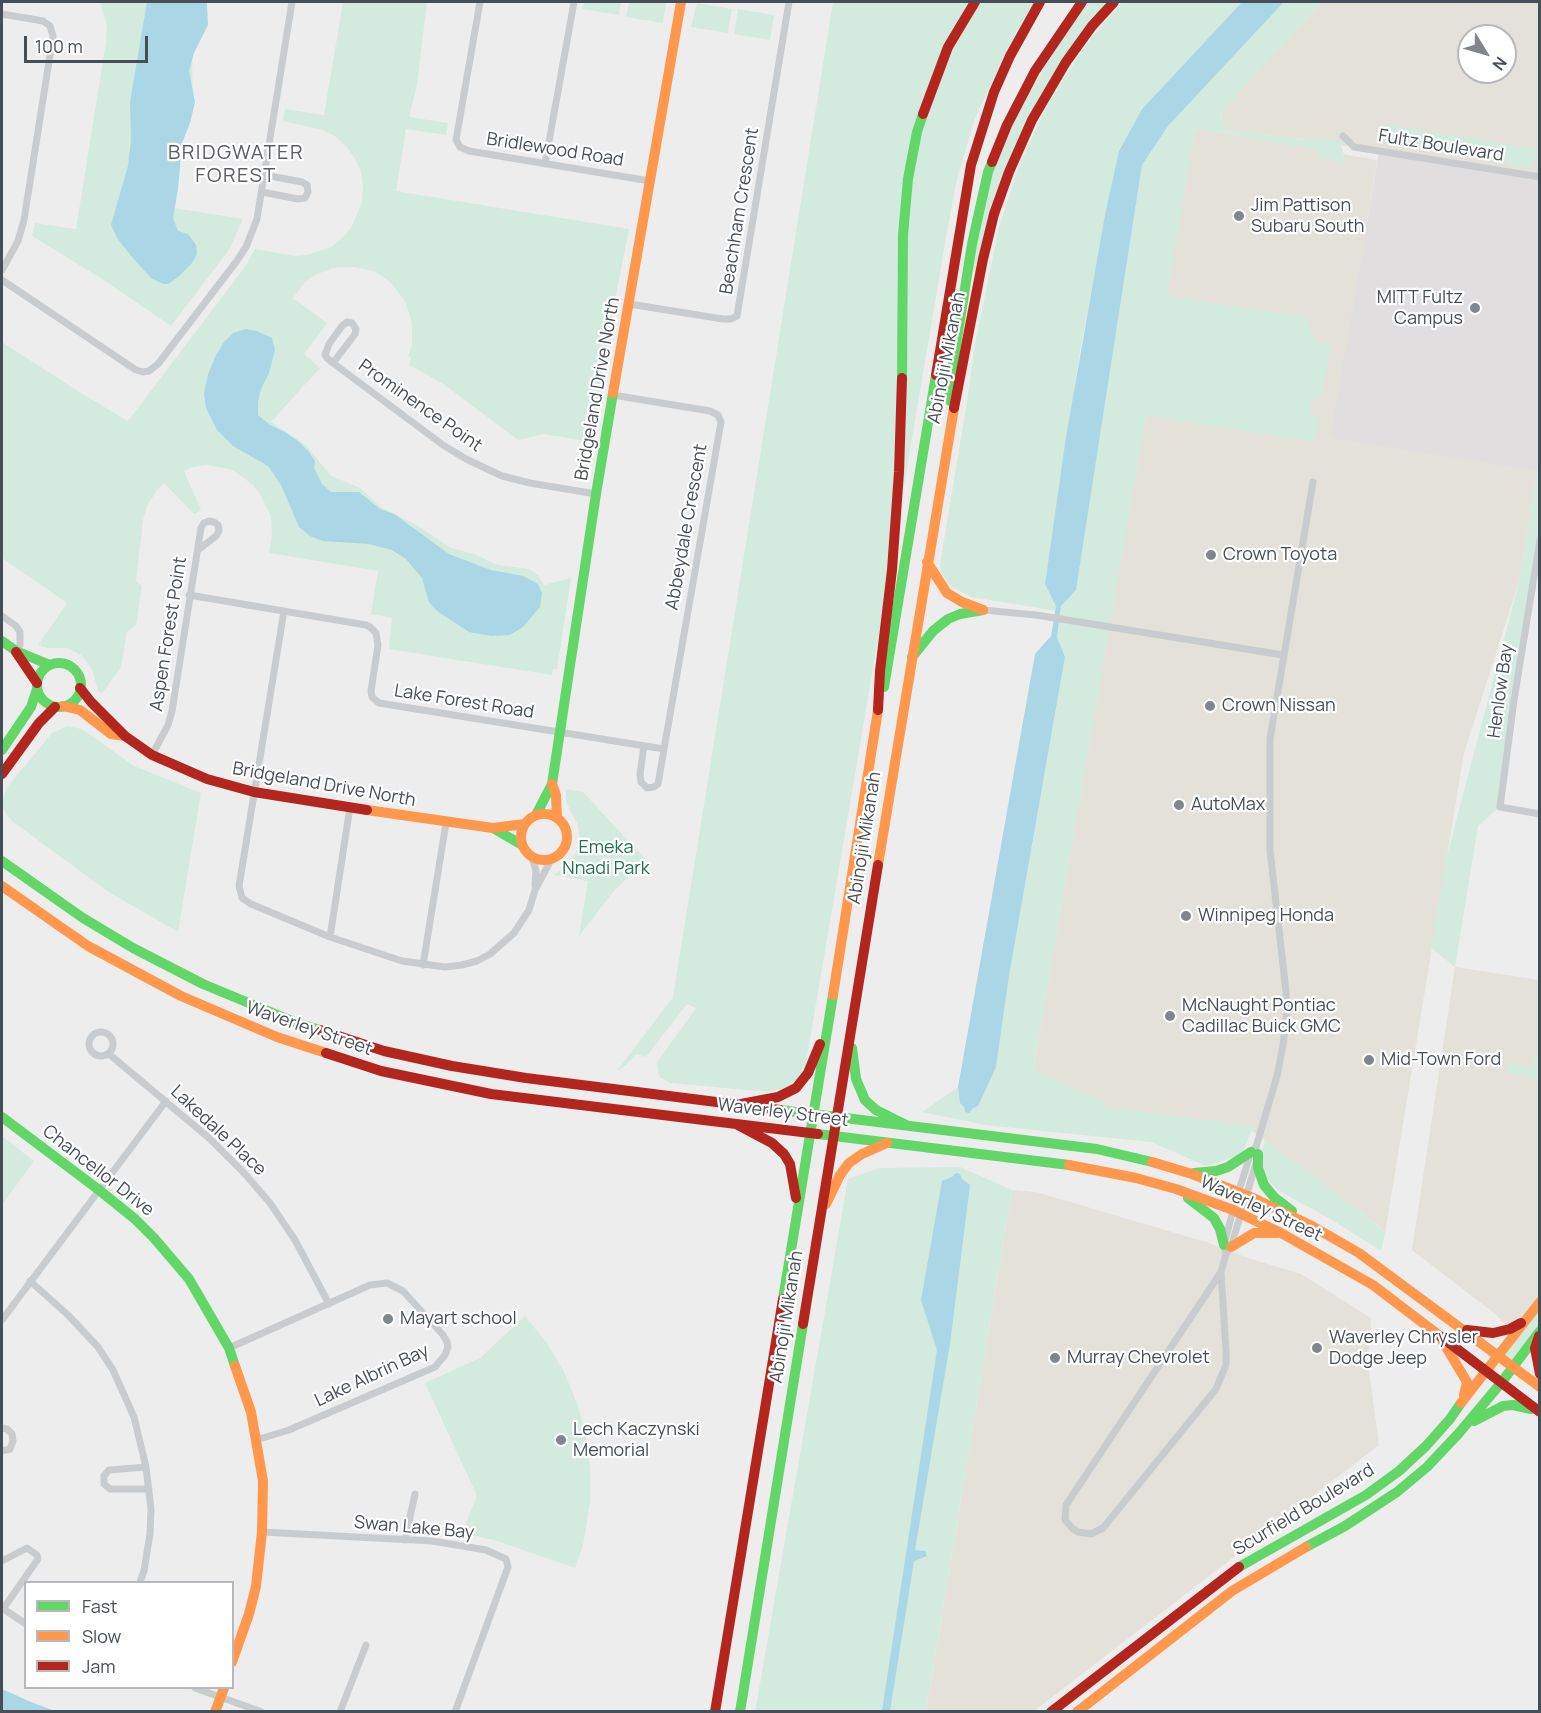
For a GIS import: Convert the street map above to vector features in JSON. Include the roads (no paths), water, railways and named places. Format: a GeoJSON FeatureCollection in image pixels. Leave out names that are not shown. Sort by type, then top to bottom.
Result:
{"type":"FeatureCollection","features":[{"type":"Feature","properties":{"kind":"main road","name":"Bridgeland Drive North"},"geometry":{"type":"LineString","coordinates":[[536,815],[552,784],[596,494],[681,2]]}},
{"type":"Feature","properties":{"kind":"main road","name":"Abinojii Mikanah"},"geometry":{"type":"LineString","coordinates":[[716,1712],[878,719],[880,670],[892,570],[898,482],[902,402],[903,235],[908,179],[917,132],[930,91],[948,47],[975,2]]}},
{"type":"Feature","properties":{"kind":"main road"},"geometry":{"type":"LineString","coordinates":[[878,719],[971,165],[994,92],[1010,56],[1040,2]]}},
{"type":"Feature","properties":{"kind":"main road"},"geometry":{"type":"LineString","coordinates":[[950,428],[950,383],[972,244],[988,172],[1007,125],[1035,71],[1082,2]]}},
{"type":"Feature","properties":{"kind":"main road","name":"Abinojii Mikanah"},"geometry":{"type":"LineString","coordinates":[[740,1712],[927,562],[983,259],[994,214],[1009,172],[1032,120],[1054,80],[1079,44],[1114,2]]}},
{"type":"Feature","properties":{"kind":"main road"},"geometry":{"type":"LineString","coordinates":[[927,562],[947,592],[962,602],[983,610]]}},
{"type":"Feature","properties":{"kind":"main road"},"geometry":{"type":"LineString","coordinates":[[912,657],[933,631],[948,619],[960,614],[983,610]]}},
{"type":"Feature","properties":{"kind":"main road"},"geometry":{"type":"LineString","coordinates":[[2,641],[16,651],[50,665]]}},
{"type":"Feature","properties":{"kind":"main road"},"geometry":{"type":"LineString","coordinates":[[16,651],[45,702],[59,706]]}},
{"type":"Feature","properties":{"kind":"main road"},"geometry":{"type":"LineString","coordinates":[[2,750],[31,707],[42,671],[50,665],[62,663],[74,669],[80,678],[80,688],[76,698],[59,706],[39,723],[2,774]]}},
{"type":"Feature","properties":{"kind":"main road","name":"Bridgeland Drive North"},"geometry":{"type":"LineString","coordinates":[[80,688],[124,736],[152,755],[207,779],[254,792],[446,823],[493,828],[525,824]]}},
{"type":"Feature","properties":{"kind":"main road","name":"Bridgeland Drive North"},"geometry":{"type":"LineString","coordinates":[[59,706],[80,710],[111,734],[124,736]]}},
{"type":"Feature","properties":{"kind":"main road","name":"Bridgeland Drive North"},"geometry":{"type":"LineString","coordinates":[[552,784],[556,795],[557,818]]}},
{"type":"Feature","properties":{"kind":"main road"},"geometry":{"type":"LineString","coordinates":[[543,814],[557,818],[566,828],[567,841],[562,853],[551,860],[541,861],[532,857],[522,845],[522,831],[525,824],[536,815],[543,814]]}},
{"type":"Feature","properties":{"kind":"main road","name":"Bridgeland Drive North"},"geometry":{"type":"LineString","coordinates":[[493,828],[522,845]]}},
{"type":"Feature","properties":{"kind":"main road","name":"Waverley Street"},"geometry":{"type":"LineString","coordinates":[[2,861],[78,915],[152,958],[244,1003],[384,1051],[474,1071],[1097,1149],[1192,1174],[1243,1193],[1312,1226],[1378,1266],[1539,1387]]}},
{"type":"Feature","properties":{"kind":"main road","name":"Waverley Street"},"geometry":{"type":"LineString","coordinates":[[2,886],[88,946],[160,986],[218,1014],[310,1050],[388,1073],[468,1090],[1071,1166],[1136,1178],[1176,1189],[1237,1212],[1281,1233],[1373,1285],[1539,1412]]}},
{"type":"Feature","properties":{"kind":"main road"},"geometry":{"type":"LineString","coordinates":[[741,1104],[783,1096],[796,1088],[808,1073],[827,1030]]}},
{"type":"Feature","properties":{"kind":"main road"},"geometry":{"type":"LineString","coordinates":[[850,1036],[856,1079],[861,1094],[873,1107],[906,1125]]}},
{"type":"Feature","properties":{"kind":"main road","name":"Chancellor Drive"},"geometry":{"type":"LineString","coordinates":[[2,1117],[135,1219],[176,1263],[201,1298],[229,1348],[246,1397],[262,1481],[262,1532],[256,1586],[234,1656]]}},
{"type":"Feature","properties":{"kind":"main road"},"geometry":{"type":"LineString","coordinates":[[738,1125],[772,1143],[784,1154],[790,1164],[798,1208]]}},
{"type":"Feature","properties":{"kind":"main road"},"geometry":{"type":"LineString","coordinates":[[821,1212],[846,1166],[862,1154],[887,1143]]}},
{"type":"Feature","properties":{"kind":"main road"},"geometry":{"type":"LineString","coordinates":[[1192,1174],[1216,1172],[1255,1151],[1264,1185],[1274,1197],[1312,1226]]}},
{"type":"Feature","properties":{"kind":"main road"},"geometry":{"type":"LineString","coordinates":[[1176,1189],[1214,1218],[1227,1249],[1254,1233],[1281,1233]]}},
{"type":"Feature","properties":{"kind":"main road","name":"Scurfield Boulevard"},"geometry":{"type":"LineString","coordinates":[[1052,1712],[1235,1569],[1366,1495],[1399,1471],[1432,1439],[1539,1302]]}},
{"type":"Feature","properties":{"kind":"main road"},"geometry":{"type":"LineString","coordinates":[[1464,1329],[1493,1333],[1510,1329],[1526,1320]]}},
{"type":"Feature","properties":{"kind":"main road"},"geometry":{"type":"LineString","coordinates":[[1539,1333],[1535,1348],[1539,1374]]}},
{"type":"Feature","properties":{"kind":"main road","name":"Scurfield Boulevard"},"geometry":{"type":"LineString","coordinates":[[1077,1712],[1232,1591],[1345,1526],[1397,1492],[1427,1467],[1459,1433],[1539,1333]]}},
{"type":"Feature","properties":{"kind":"main road"},"geometry":{"type":"LineString","coordinates":[[1438,1335],[1467,1382],[1462,1401]]}},
{"type":"Feature","properties":{"kind":"main road"},"geometry":{"type":"LineString","coordinates":[[1459,1433],[1478,1418],[1503,1406],[1513,1405],[1539,1412]]}},
{"type":"Feature","properties":{"kind":"main road"},"geometry":{"type":"LineString","coordinates":[[215,1712],[222,1692]]}},
{"type":"Feature","properties":{"kind":"street"},"geometry":{"type":"LineString","coordinates":[[2,280],[136,370],[149,371],[158,364],[246,247],[257,219],[292,2]]}},
{"type":"Feature","properties":{"kind":"street","name":"Bridlewood Road"},"geometry":{"type":"LineString","coordinates":[[480,2],[456,140],[460,147],[469,151],[650,181]]}},
{"type":"Feature","properties":{"kind":"street"},"geometry":{"type":"LineString","coordinates":[[545,164],[574,2]]}},
{"type":"Feature","properties":{"kind":"street","name":"Beachham Crescent"},"geometry":{"type":"LineString","coordinates":[[629,304],[723,319],[737,316],[789,2]]}},
{"type":"Feature","properties":{"kind":"street"},"geometry":{"type":"LineString","coordinates":[[2,14],[43,21],[50,26],[53,36],[24,220],[18,242],[2,270]]}},
{"type":"Feature","properties":{"kind":"street","name":"Fultz Boulevard"},"geometry":{"type":"LineString","coordinates":[[1343,136],[1354,147],[1539,177]]}},
{"type":"Feature","properties":{"kind":"street"},"geometry":{"type":"LineString","coordinates":[[262,192],[298,199],[305,198],[308,192],[307,185],[302,182],[265,175]]}},
{"type":"Feature","properties":{"kind":"street","name":"Prominence Point"},"geometry":{"type":"LineString","coordinates":[[333,363],[355,334],[356,329],[352,323],[347,322],[342,326],[325,350],[327,358],[333,363],[443,445],[478,466],[515,480],[596,494]]}},
{"type":"Feature","properties":{"kind":"street","name":"Abbeydale Crescent"},"geometry":{"type":"LineString","coordinates":[[614,395],[710,411],[718,415],[721,422],[658,784],[654,788],[647,788],[641,782],[644,746]]}},
{"type":"Feature","properties":{"kind":"street"},"geometry":{"type":"LineString","coordinates":[[1221,1272],[1066,1505],[1065,1520],[1078,1532],[1091,1534],[1103,1528],[1216,1389],[1226,1365],[1221,1272],[1277,1076],[1287,1012],[1283,956],[1270,850],[1270,739],[1313,482]]}},
{"type":"Feature","properties":{"kind":"street","name":"Henlow Bay"},"geometry":{"type":"LineString","coordinates":[[1539,540],[1500,807],[1539,814]]}},
{"type":"Feature","properties":{"kind":"street","name":"Aspen Forest Point"},"geometry":{"type":"LineString","coordinates":[[152,755],[165,731],[172,711],[198,550]]}},
{"type":"Feature","properties":{"kind":"street","name":"Lake Forest Road"},"geometry":{"type":"LineString","coordinates":[[189,595],[370,627],[376,633],[378,645],[371,691],[372,697],[379,704],[559,732]]}},
{"type":"Feature","properties":{"kind":"street"},"geometry":{"type":"LineString","coordinates":[[983,610],[1036,615],[1283,655]]}},
{"type":"Feature","properties":{"kind":"street"},"geometry":{"type":"LineString","coordinates":[[284,611],[239,895],[251,904],[366,950],[423,965],[445,967],[477,961],[502,945],[529,910],[535,890],[551,860]]}},
{"type":"Feature","properties":{"kind":"street"},"geometry":{"type":"LineString","coordinates":[[2,616],[16,626],[20,632],[20,645],[16,651]]}},
{"type":"Feature","properties":{"kind":"street"},"geometry":{"type":"LineString","coordinates":[[559,732],[664,749]]}},
{"type":"Feature","properties":{"kind":"street"},"geometry":{"type":"LineString","coordinates":[[330,937],[350,807]]}},
{"type":"Feature","properties":{"kind":"street"},"geometry":{"type":"LineString","coordinates":[[423,965],[446,823]]}},
{"type":"Feature","properties":{"kind":"street"},"geometry":{"type":"LineString","coordinates":[[532,857],[536,871],[535,890]]}},
{"type":"Feature","properties":{"kind":"street","name":"Lakedale Place"},"geometry":{"type":"LineString","coordinates":[[109,1054],[223,1152],[270,1203],[295,1240],[329,1304]]}},
{"type":"Feature","properties":{"kind":"street"},"geometry":{"type":"LineString","coordinates":[[2,1320],[166,1101]]}},
{"type":"Feature","properties":{"kind":"street"},"geometry":{"type":"LineString","coordinates":[[30,1281],[83,1329],[113,1370],[134,1417],[149,1489],[150,1534],[140,1581]]}},
{"type":"Feature","properties":{"kind":"street","name":"Lake Albrin Bay"},"geometry":{"type":"LineString","coordinates":[[229,1348],[370,1286],[387,1283],[403,1291],[443,1335],[448,1347],[445,1355],[435,1367],[289,1430],[256,1440]]}},
{"type":"Feature","properties":{"kind":"street"},"geometry":{"type":"LineString","coordinates":[[2,1428],[12,1434],[13,1441],[10,1449],[2,1451]]}},
{"type":"Feature","properties":{"kind":"street"},"geometry":{"type":"LineString","coordinates":[[146,1467],[109,1470],[104,1484],[110,1489],[149,1489]]}},
{"type":"Feature","properties":{"kind":"street"},"geometry":{"type":"LineString","coordinates":[[405,1540],[415,1494]]}},
{"type":"Feature","properties":{"kind":"street","name":"Swan Lake Bay"},"geometry":{"type":"LineString","coordinates":[[262,1532],[432,1541],[486,1550],[502,1556],[508,1563],[508,1567],[455,1712]]}},
{"type":"Feature","properties":{"kind":"street"},"geometry":{"type":"LineString","coordinates":[[2,1561],[27,1548],[38,1555],[38,1559],[2,1609],[24,1623]]}},
{"type":"Feature","properties":{"kind":"street"},"geometry":{"type":"LineString","coordinates":[[340,1712],[366,1645]]}},
{"type":"Feature","properties":{"kind":"street"},"geometry":{"type":"LineString","coordinates":[[202,1689],[222,1692],[261,1712]]}},
{"type":"Feature","properties":{"kind":"water"},"geometry":{"type":"Polygon","coordinates":[[[147,2],[207,2],[208,25],[194,53],[189,71],[195,102],[182,143],[173,218],[178,231],[188,234],[196,245],[197,254],[192,263],[168,284],[151,278],[117,238],[111,225],[128,166],[131,140],[130,102],[147,2]]]}},
{"type":"Feature","properties":{"kind":"water"},"geometry":{"type":"Polygon","coordinates":[[[1242,2],[1284,2],[1168,126],[1142,165],[1076,590],[1061,606],[1057,637],[1065,657],[1009,976],[996,1067],[978,1106],[969,1113],[965,1112],[960,1103],[958,1087],[1035,654],[1051,636],[1056,606],[1045,584],[1066,437],[1105,215],[1119,151],[1142,109],[1242,2]]]}},
{"type":"Feature","properties":{"kind":"water"},"geometry":{"type":"Polygon","coordinates":[[[246,329],[272,338],[275,350],[269,373],[261,389],[258,415],[270,425],[298,441],[309,452],[315,461],[314,468],[322,484],[331,492],[359,492],[380,509],[394,514],[449,554],[491,570],[523,576],[538,584],[542,593],[540,607],[523,627],[510,635],[491,636],[469,632],[437,611],[429,602],[422,578],[406,559],[392,550],[369,544],[323,541],[310,536],[299,527],[281,485],[268,466],[233,446],[217,430],[206,408],[204,394],[208,374],[216,355],[233,333],[246,329]]]}},
{"type":"Feature","properties":{"kind":"water"},"geometry":{"type":"Polygon","coordinates":[[[956,1173],[960,1174],[962,1179],[970,1185],[950,1344],[915,1550],[925,1551],[927,1556],[914,1561],[890,1711],[882,1711],[937,1350],[921,1300],[942,1181],[956,1173]]]}},
{"type":"Feature","properties":{"kind":"water"},"geometry":{"type":"Polygon","coordinates":[[[2,1689],[31,1702],[55,1711],[2,1711],[2,1689]]]}},
{"type":"Feature","properties":{"kind":"place","name":"Jim Pattison Subaru South"},"geometry":{"type":"Point","coordinates":[1239,216]}},
{"type":"Feature","properties":{"kind":"place","name":"MITT Fultz Campus"},"geometry":{"type":"Point","coordinates":[1475,308]}},
{"type":"Feature","properties":{"kind":"place","name":"Crown Toyota"},"geometry":{"type":"Point","coordinates":[1211,555]}},
{"type":"Feature","properties":{"kind":"place","name":"Crown Nissan"},"geometry":{"type":"Point","coordinates":[1210,706]}},
{"type":"Feature","properties":{"kind":"place","name":"AutoMax"},"geometry":{"type":"Point","coordinates":[1179,805]}},
{"type":"Feature","properties":{"kind":"place","name":"Winnipeg Honda"},"geometry":{"type":"Point","coordinates":[1186,916]}},
{"type":"Feature","properties":{"kind":"place","name":"McNaught Pontiac Cadillac Buick GMC"},"geometry":{"type":"Point","coordinates":[1170,1016]}},
{"type":"Feature","properties":{"kind":"place","name":"Mid-Town Ford"},"geometry":{"type":"Point","coordinates":[1369,1060]}},
{"type":"Feature","properties":{"kind":"place","name":"Mayart school"},"geometry":{"type":"Point","coordinates":[388,1319]}},
{"type":"Feature","properties":{"kind":"place","name":"Waverley Chrysler Dodge Jeep"},"geometry":{"type":"Point","coordinates":[1317,1348]}},
{"type":"Feature","properties":{"kind":"place","name":"Murray Chevrolet"},"geometry":{"type":"Point","coordinates":[1055,1358]}},
{"type":"Feature","properties":{"kind":"place","name":"Lech Kaczynski Memorial"},"geometry":{"type":"Point","coordinates":[561,1440]}},
{"type":"Feature","properties":{"kind":"district","name":"BRIDGWATER FOREST"},"geometry":{"type":"Point","coordinates":[236,164]}},
{"type":"Feature","properties":{"kind":"park label","name":"Emeka Nnadi Park"},"geometry":{"type":"Point","coordinates":[606,858]}}]}
